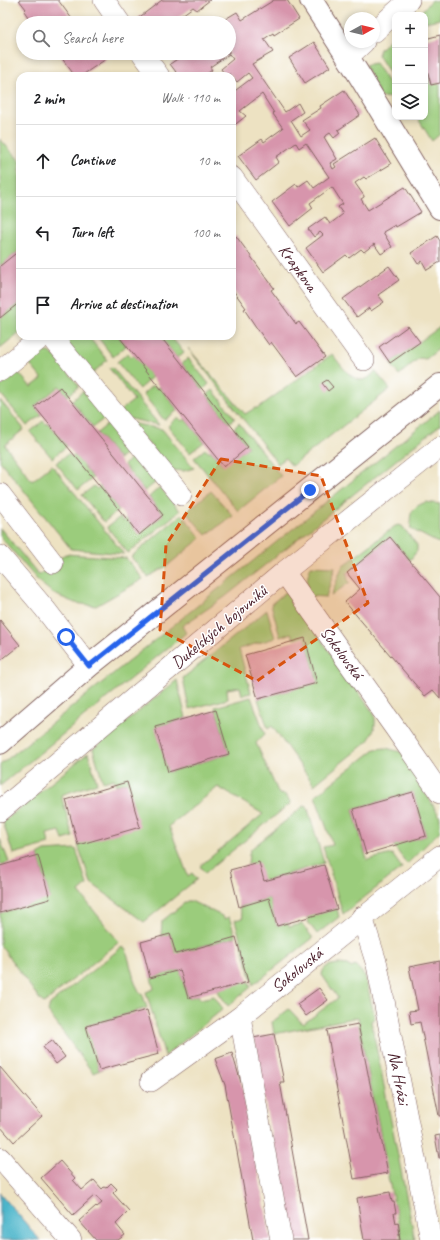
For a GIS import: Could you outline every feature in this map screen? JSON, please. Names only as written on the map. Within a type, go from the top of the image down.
[{"type":"main road","points":[[311,0],[348,57],[440,208]]},
{"type":"main road","points":[[0,743],[89,666],[440,386]]},
{"type":"street","points":[[104,0],[115,16]]},
{"type":"street","points":[[380,27],[409,0]]},
{"type":"street","points":[[348,57],[358,48]]},
{"type":"street","points":[[147,60],[156,72]]},
{"type":"street","name":"Krapkova","points":[[236,183],[364,360]]},
{"type":"street","points":[[0,371],[38,340]]},
{"type":"street","points":[[54,340],[181,495]]},
{"type":"street","name":"Dukelských bojovníků","points":[[0,811],[284,572],[440,447]]},
{"type":"street","points":[[0,494],[53,563]]},
{"type":"street","points":[[0,556],[45,609],[89,666]]},
{"type":"street","name":"Sokolovská","points":[[284,572],[396,728],[440,793]]},
{"type":"street","name":"Sokolovská","points":[[151,1081],[240,1018],[440,856]]},
{"type":"street","name":"Na Hrázi","points":[[362,918],[377,965],[430,1240]]},
{"type":"street","points":[[240,1018],[281,1240]]},
{"type":"street","points":[[0,1158],[71,1240]]},
{"type":"highlighted area","points":[[221,459],[321,476],[368,603],[257,681],[160,630],[166,545]]},
{"type":"green space","points":[[432,0],[438,1],[440,19],[428,21],[428,12],[421,12]]},
{"type":"green space","points":[[392,37],[392,76],[378,55],[380,49]]},
{"type":"green space","points":[[375,63],[392,88],[392,98],[380,97],[365,65]]},
{"type":"green space","points":[[428,74],[430,84],[440,82],[440,134],[432,141],[419,120],[428,120]]},
{"type":"green space","points":[[0,139],[16,157],[16,253],[0,266]]},
{"type":"green space","points":[[16,305],[16,335],[0,348],[0,318]]},
{"type":"green space","points":[[440,327],[440,348],[426,359],[419,358],[399,375],[390,363]]},
{"type":"green space","points":[[65,340],[91,340],[107,360],[91,375]]},
{"type":"green space","points":[[100,340],[122,340],[126,346],[113,357]]},
{"type":"green space","points":[[163,340],[174,340],[184,352],[177,358]]},
{"type":"green space","points":[[188,348],[245,414],[255,408],[258,408],[332,354],[352,376],[363,380],[375,371],[390,389],[292,466],[285,458],[278,464]]},
{"type":"green space","points":[[42,352],[49,352],[56,357],[79,386],[68,396],[59,386],[36,405],[35,407],[42,415],[27,426],[0,393],[0,385],[17,371],[31,387],[42,379],[28,362]]},
{"type":"green space","points":[[128,353],[130,357],[134,355],[152,377],[139,389],[117,362]]},
{"type":"green space","points":[[188,358],[209,384],[203,390],[182,364]]},
{"type":"green space","points":[[112,367],[159,425],[126,418],[120,411],[134,400],[109,368]]},
{"type":"green space","points":[[153,385],[156,388],[159,387],[178,410],[164,420],[143,394]]},
{"type":"green space","points":[[213,390],[235,418],[229,423],[207,395]]},
{"type":"green space","points":[[83,391],[105,418],[93,427],[72,401]]},
{"type":"green space","points":[[0,400],[24,429],[5,445],[32,481],[52,465],[124,554],[71,549],[0,461]]},
{"type":"green space","points":[[440,410],[440,425],[225,597],[182,626],[186,633],[0,786],[0,765]]},
{"type":"green space","points":[[178,417],[182,421],[185,419],[204,442],[190,453],[168,426]]},
{"type":"green space","points":[[43,421],[46,424],[48,423],[67,446],[52,458],[30,432]]},
{"type":"green space","points":[[109,423],[131,450],[119,459],[97,433]]},
{"type":"green space","points":[[130,423],[162,429],[194,468],[184,471],[172,470]]},
{"type":"green space","points":[[239,423],[281,476],[238,511],[194,458],[205,449],[208,452],[211,451],[223,466],[248,447],[234,428]]},
{"type":"green space","points":[[68,454],[72,457],[75,455],[93,478],[78,490],[56,463]]},
{"type":"green space","points":[[134,455],[156,482],[145,491],[124,465]]},
{"type":"green space","points":[[94,486],[97,489],[100,486],[119,510],[104,522],[82,495]]},
{"type":"green space","points":[[160,487],[180,511],[128,553],[107,527],[120,517],[123,521],[126,518],[139,534],[163,515],[149,497]]},
{"type":"green space","points":[[211,491],[233,516],[206,535],[186,512]]},
{"type":"green space","points":[[426,502],[440,504],[440,543],[411,529],[410,519],[412,512],[421,504]]},
{"type":"green space","points":[[182,514],[201,538],[167,566],[148,577],[131,557]]},
{"type":"green space","points":[[395,526],[402,526],[417,545],[417,551],[410,560],[390,537],[347,573],[348,580],[350,582],[331,596],[342,567]]},
{"type":"green space","points":[[0,528],[39,575],[65,554],[126,558],[143,579],[96,606],[75,603],[54,594],[39,582],[0,536]]},
{"type":"green space","points":[[311,566],[335,567],[326,597],[308,596],[307,585]]},
{"type":"green space","points":[[286,592],[374,714],[375,718],[374,728],[367,742],[314,785],[272,726],[268,729],[258,699],[318,682],[305,636],[294,639],[291,633],[280,637],[271,604]]},
{"type":"green space","points":[[267,610],[275,638],[239,649],[251,693],[242,695],[240,687],[227,689],[228,699],[189,709],[183,678]]},
{"type":"green space","points":[[177,680],[186,718],[156,727],[168,772],[229,754],[215,707],[251,697],[265,734],[256,743],[279,794],[286,795],[291,803],[205,873],[200,866],[263,814],[218,787],[169,826],[188,876],[192,873],[197,879],[144,922],[91,883],[78,845],[127,782],[116,785],[114,779],[103,782],[93,749]]},
{"type":"green space","points":[[386,748],[401,752],[440,817],[440,831],[407,864],[393,845],[426,836],[413,792],[353,809],[367,860],[392,854],[402,868],[343,914],[323,847],[333,845],[315,796],[375,749]]},
{"type":"green space","points":[[88,753],[97,783],[61,795],[73,837],[63,840],[60,831],[47,834],[49,844],[13,854],[3,822]]},
{"type":"green space","points":[[305,805],[307,806],[324,863],[264,881],[248,865],[251,849]]},
{"type":"green space","points":[[0,839],[9,862],[0,865]]},
{"type":"green space","points":[[76,849],[87,885],[79,892],[119,942],[44,1003],[0,945],[0,913],[50,898],[38,855],[45,851]]},
{"type":"green space","points":[[269,898],[277,926],[287,922],[289,927],[302,924],[313,938],[253,985],[235,920],[243,918],[239,907]]},
{"type":"green space","points":[[187,901],[191,901],[222,916],[224,919],[229,917],[236,937],[175,953],[170,934],[161,937],[162,921]]},
{"type":"green space","points":[[337,908],[339,917],[317,934],[308,922],[307,916]]},
{"type":"green space","points":[[122,947],[126,949],[135,983],[140,993],[142,993],[147,1008],[87,1026],[99,1070],[107,1067],[93,1073],[48,1012],[50,1004]]},
{"type":"green space","points":[[339,964],[347,965],[352,968],[355,965],[365,976],[375,1018],[371,1021],[415,1240],[402,1240],[387,1172],[358,1017],[274,1034],[272,1022],[289,1009],[303,1024],[338,998],[322,975],[326,967]]},
{"type":"green space","points":[[180,970],[188,998],[198,995],[200,999],[214,996],[223,1009],[165,1056],[146,992],[154,989],[151,977]]},
{"type":"green space","points":[[248,981],[251,987],[228,1006],[218,989]]},
{"type":"water","points":[[0,1193],[40,1240],[0,1240]]},
{"type":"building","points":[[19,0],[58,0],[70,16],[27,16],[24,11],[26,9]]},
{"type":"building","points":[[162,0],[210,0],[197,10],[193,7],[181,16],[141,16]]},
{"type":"building","points":[[274,0],[287,0],[299,19],[274,35],[273,33],[264,39],[273,52],[252,64],[285,112],[298,103],[303,112],[291,120],[301,136],[310,130],[302,120],[321,108],[320,106],[344,90],[360,115],[338,130],[340,133],[334,138],[330,133],[324,137],[337,159],[330,163],[333,169],[336,167],[334,164],[375,138],[391,164],[366,179],[364,177],[355,183],[364,196],[361,199],[368,210],[405,187],[421,212],[396,227],[395,225],[383,232],[392,247],[381,254],[374,244],[364,252],[361,249],[349,258],[346,255],[323,272],[306,248],[323,235],[320,232],[314,237],[308,229],[325,217],[330,224],[343,214],[338,207],[343,204],[332,187],[310,203],[313,208],[290,226],[272,202],[296,184],[298,187],[308,180],[314,188],[329,177],[306,143],[299,148],[296,143],[276,157],[279,162],[256,180],[238,156],[262,139],[264,142],[283,128],[262,94],[240,111],[246,116],[236,124],[236,90],[252,78],[248,73],[237,82],[236,72],[223,72],[221,69],[232,60],[236,60],[236,16],[230,16],[237,12],[242,20]]},
{"type":"building","points":[[440,35],[440,83],[431,85],[428,73],[428,38]]},
{"type":"building","points":[[314,42],[330,67],[305,83],[289,58]]},
{"type":"building","points":[[63,60],[105,60],[87,72],[72,72]]},
{"type":"building","points":[[176,60],[220,60],[210,67],[212,70],[209,72],[176,72],[170,64]]},
{"type":"building","points":[[236,236],[274,288],[271,290],[296,324],[299,322],[325,357],[297,377],[271,342],[269,345],[244,309],[246,308],[236,294]]},
{"type":"building","points":[[437,236],[440,241],[440,262],[427,270],[422,261],[418,264],[411,253]]},
{"type":"building","points":[[16,253],[16,305],[0,318],[0,266]]},
{"type":"building","points":[[389,266],[399,280],[378,295],[384,302],[371,311],[369,308],[357,317],[343,299]]},
{"type":"building","points":[[408,326],[420,342],[390,363],[379,347]]},
{"type":"building","points":[[122,340],[163,340],[248,447],[224,467]]},
{"type":"building","points":[[327,380],[333,387],[328,391],[322,383]]},
{"type":"building","points":[[60,387],[163,515],[139,535],[35,407]]},
{"type":"building","points":[[390,537],[440,597],[440,698],[433,690],[425,696],[345,602],[360,589],[347,573]]},
{"type":"building","points":[[0,620],[20,645],[0,661]]},
{"type":"building","points":[[305,638],[317,683],[258,699],[245,655]]},
{"type":"building","points":[[216,710],[229,754],[168,772],[155,727]]},
{"type":"building","points":[[127,782],[140,827],[78,845],[66,800]]},
{"type":"building","points":[[413,792],[426,836],[366,854],[353,809]]},
{"type":"building","points":[[38,855],[50,899],[0,913],[0,866]]},
{"type":"building","points":[[259,862],[264,881],[324,865],[337,909],[277,926],[269,898],[239,907],[230,870]]},
{"type":"building","points":[[170,934],[176,954],[236,937],[248,982],[188,998],[180,970],[150,978],[141,942]]},
{"type":"building","points":[[440,961],[439,1116],[420,1022],[411,1024],[409,1011],[418,1010],[409,967]]},
{"type":"building","points":[[319,988],[328,1000],[306,1016],[297,1004]]},
{"type":"building","points":[[147,1010],[159,1054],[99,1070],[86,1026]]},
{"type":"building","points":[[358,1024],[388,1173],[354,1179],[327,1030]]},
{"type":"building","points":[[274,1034],[284,1082],[280,1082],[308,1240],[291,1240],[253,1038]]},
{"type":"building","points":[[52,1040],[65,1057],[56,1064],[43,1047]]},
{"type":"building","points":[[232,1053],[243,1089],[271,1240],[253,1240],[225,1085],[215,1059]]},
{"type":"building","points":[[0,1067],[42,1116],[14,1142],[0,1126]]},
{"type":"building","points":[[440,1135],[440,1158],[439,1158],[435,1136]]},
{"type":"building","points":[[60,1161],[75,1178],[73,1180],[82,1190],[94,1180],[102,1189],[104,1187],[106,1188],[111,1183],[117,1189],[113,1193],[129,1211],[116,1224],[125,1235],[118,1240],[96,1240],[79,1221],[96,1206],[97,1207],[102,1203],[95,1195],[73,1215],[41,1178]]},
{"type":"building","points":[[390,1192],[392,1202],[394,1202],[396,1213],[394,1213],[396,1223],[398,1222],[400,1240],[364,1240],[357,1198]]},
{"type":"route","points":[[66,637],[89,666],[310,490]]}]
